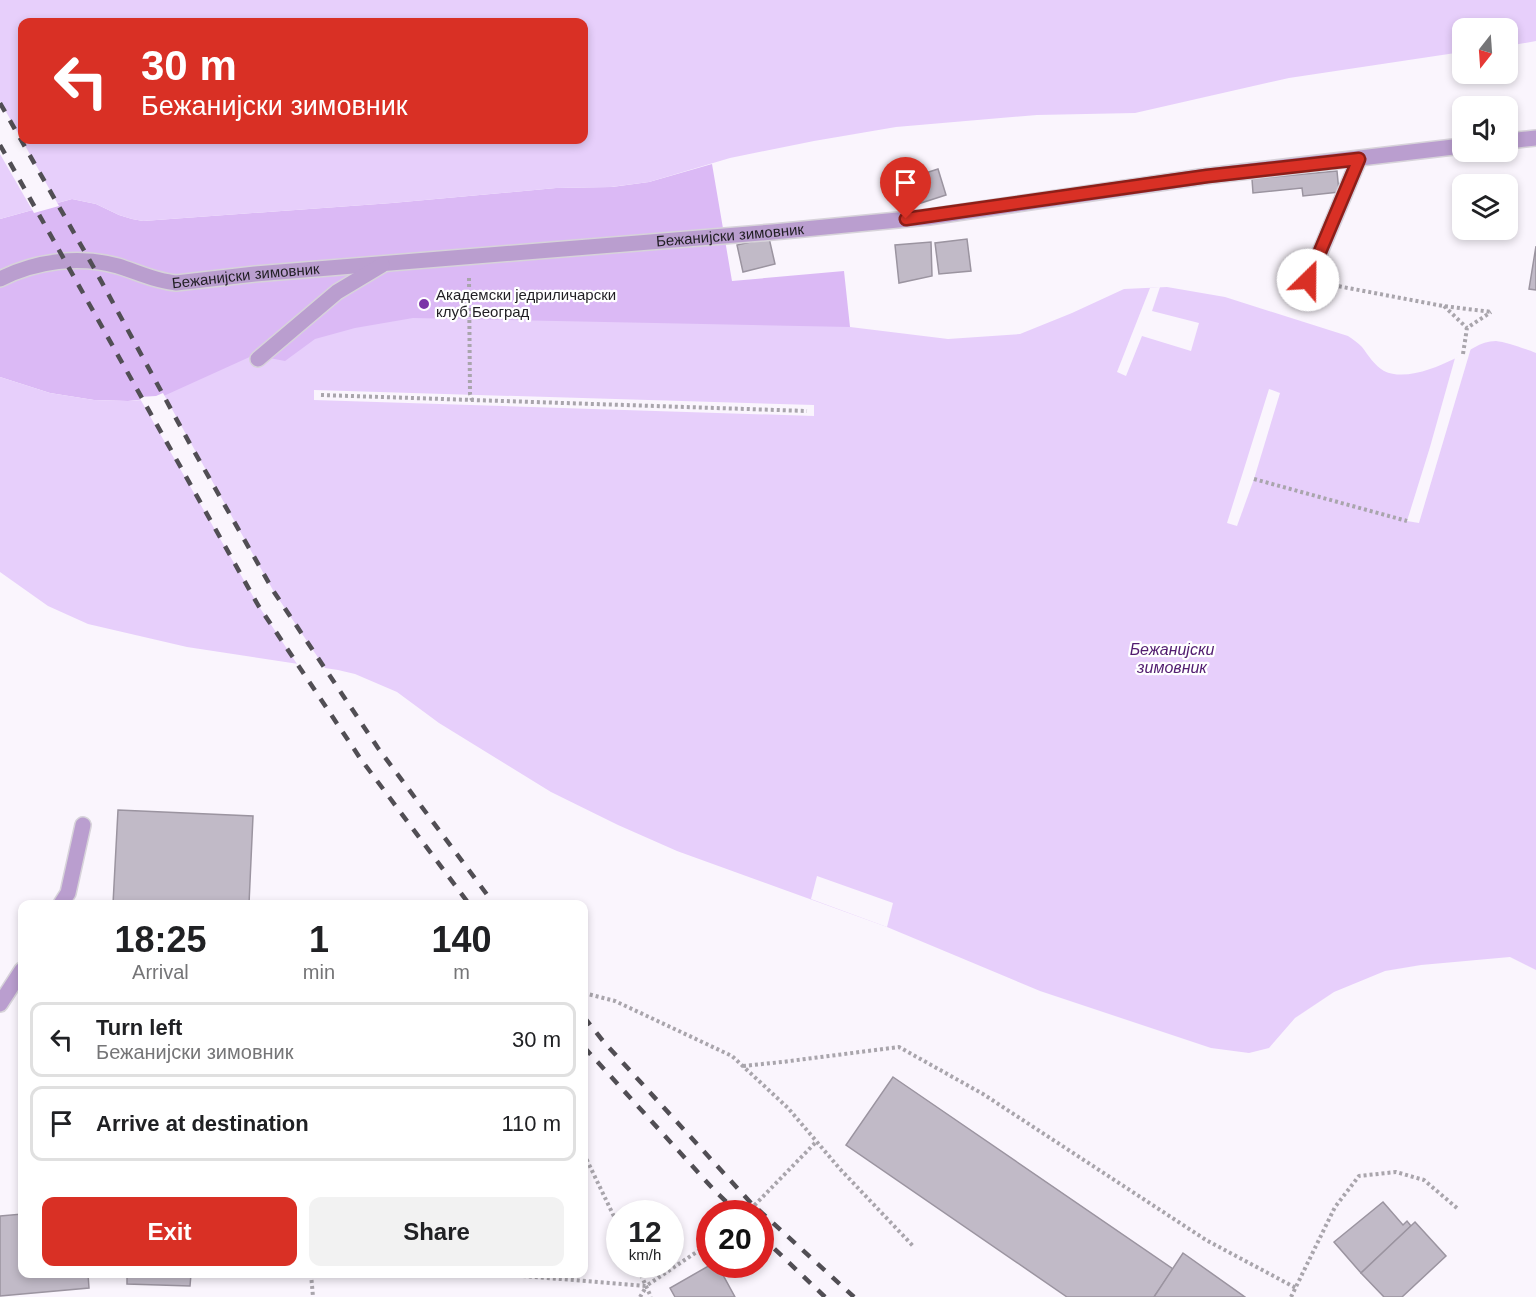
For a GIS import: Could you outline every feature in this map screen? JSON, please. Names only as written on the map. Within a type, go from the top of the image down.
[{"type":"lane","points":[[1518,140],[1536,138]]},
{"type":"lane","name":"Бежанијски зимовник","points":[[0,279],[30,267],[53,262],[75,261],[118,266],[164,282],[176,283],[255,274],[773,232],[929,217],[1207,176],[1452,147]]},
{"type":"lane","points":[[1308,280],[1359,159]]},
{"type":"lane","points":[[258,359],[337,292],[386,263]]},
{"type":"lane","points":[[64,900],[68,893],[83,825]]},
{"type":"lane","points":[[0,1004],[18,976]]},
{"type":"path","points":[[1308,280],[1443,306],[1492,312],[1467,328],[1462,354]]},
{"type":"path","points":[[469,303],[470,394],[472,400]]},
{"type":"path","points":[[1443,306],[1467,328]]},
{"type":"path","points":[[321,394],[807,411]]},
{"type":"path","points":[[1254,478],[1407,520]]},
{"type":"path","points":[[588,994],[615,1001],[732,1056],[788,1108],[840,1169],[914,1247]]},
{"type":"path","points":[[743,1066],[899,1047],[983,1094],[1206,1240],[1296,1288]]},
{"type":"path","points":[[760,1200],[816,1142]]},
{"type":"path","points":[[588,1162],[606,1200]]},
{"type":"path","points":[[1291,1297],[1335,1207],[1359,1176],[1396,1172],[1424,1180],[1458,1209]]},
{"type":"path","points":[[640,1297],[646,1286],[696,1252]]},
{"type":"path","points":[[311,1278],[313,1297]]},
{"type":"path","points":[[548,1278],[646,1286]]},
{"type":"path","points":[[642,1278],[651,1297]]},
{"type":"shaded area","name":"Академски једриличарски клуб Београд","points":[[712,164],[732,281],[844,271],[850,327],[128,401],[94,400],[50,393],[0,377],[0,219],[72,199],[96,204],[119,215],[143,221],[392,203],[556,188],[612,187],[649,182]]},
{"type":"water","points":[[0,0],[1536,0],[1536,41],[1518,44],[1518,18],[1452,18],[1452,54],[1289,78],[1135,113],[1037,115],[896,127],[730,158],[649,182],[611,187],[556,188],[392,203],[143,221],[119,215],[96,204],[72,199],[0,219]]},
{"type":"water","name":"Бежанијски зимовник","points":[[1167,287],[1225,297],[1348,336],[1362,347],[1378,366],[1392,374],[1410,374],[1429,369],[1490,341],[1505,343],[1536,353],[1536,970],[1510,957],[1421,965],[1385,971],[1334,992],[1295,1018],[1269,1048],[1249,1053],[1211,1048],[1040,991],[887,927],[677,851],[551,792],[439,723],[397,692],[355,674],[187,647],[88,624],[48,606],[0,572],[0,377],[50,393],[94,400],[157,399],[254,355],[285,361],[315,339],[355,328],[413,318],[850,327],[948,339],[1020,334],[1124,289]]},
{"type":"pier","points":[[0,101],[18,133],[18,144],[24,144],[59,206],[34,213],[0,154]]},
{"type":"pier","points":[[1160,287],[1152,311],[1199,323],[1191,351],[1142,336],[1126,376],[1117,372],[1150,288]]},
{"type":"pier","points":[[1471,348],[1419,523],[1407,521],[1455,358]]},
{"type":"pier","points":[[1269,389],[1280,393],[1237,526],[1227,523]]},
{"type":"pier","points":[[314,390],[814,405],[814,416],[314,400]]},
{"type":"pier","points":[[163,393],[274,592],[327,671],[299,667],[258,605],[139,397],[156,396]]},
{"type":"pier","points":[[817,876],[893,903],[887,927],[811,899]]},
{"type":"building","points":[[938,169],[946,195],[918,204],[910,178]]},
{"type":"building","points":[[1337,171],[1339,192],[1303,196],[1302,188],[1253,193],[1252,179]]},
{"type":"building","points":[[769,238],[775,264],[743,272],[737,245]]},
{"type":"building","points":[[967,239],[971,271],[939,274],[935,243]]},
{"type":"building","points":[[931,242],[932,276],[899,283],[895,245]]},
{"type":"building","points":[[1536,246],[1536,290],[1529,289]]},
{"type":"building","points":[[118,810],[253,816],[249,900],[113,900]]},
{"type":"building","points":[[893,1077],[1173,1269],[1154,1297],[1067,1297],[846,1145]]},
{"type":"building","points":[[1383,1202],[1403,1225],[1407,1221],[1411,1226],[1361,1273],[1334,1242]]},
{"type":"building","points":[[18,1214],[18,1278],[88,1278],[89,1288],[0,1296],[0,1216]]},
{"type":"building","points":[[1415,1222],[1446,1256],[1402,1297],[1384,1297],[1361,1273]]},
{"type":"building","points":[[1183,1253],[1245,1297],[1154,1297]]},
{"type":"building","points":[[696,1273],[696,1278],[725,1278],[735,1297],[675,1297],[670,1288]]},
{"type":"building","points":[[127,1278],[191,1278],[190,1286],[127,1284]]},
{"type":"railway","points":[[0,103],[18,135]]},
{"type":"railway","points":[[23,144],[274,592],[378,748],[491,900]]},
{"type":"railway","points":[[0,145],[258,605],[360,758],[466,900]]},
{"type":"railway","points":[[588,1022],[751,1203],[854,1297]]},
{"type":"railway","points":[[588,1051],[724,1200]]},
{"type":"railway","points":[[774,1248],[825,1297]]},
{"type":"place","name":"Академски једриличарски клуб Београд","points":[[424,304]]},
{"type":"route","points":[[906,219],[1207,176],[1359,159],[1308,280]]}]
